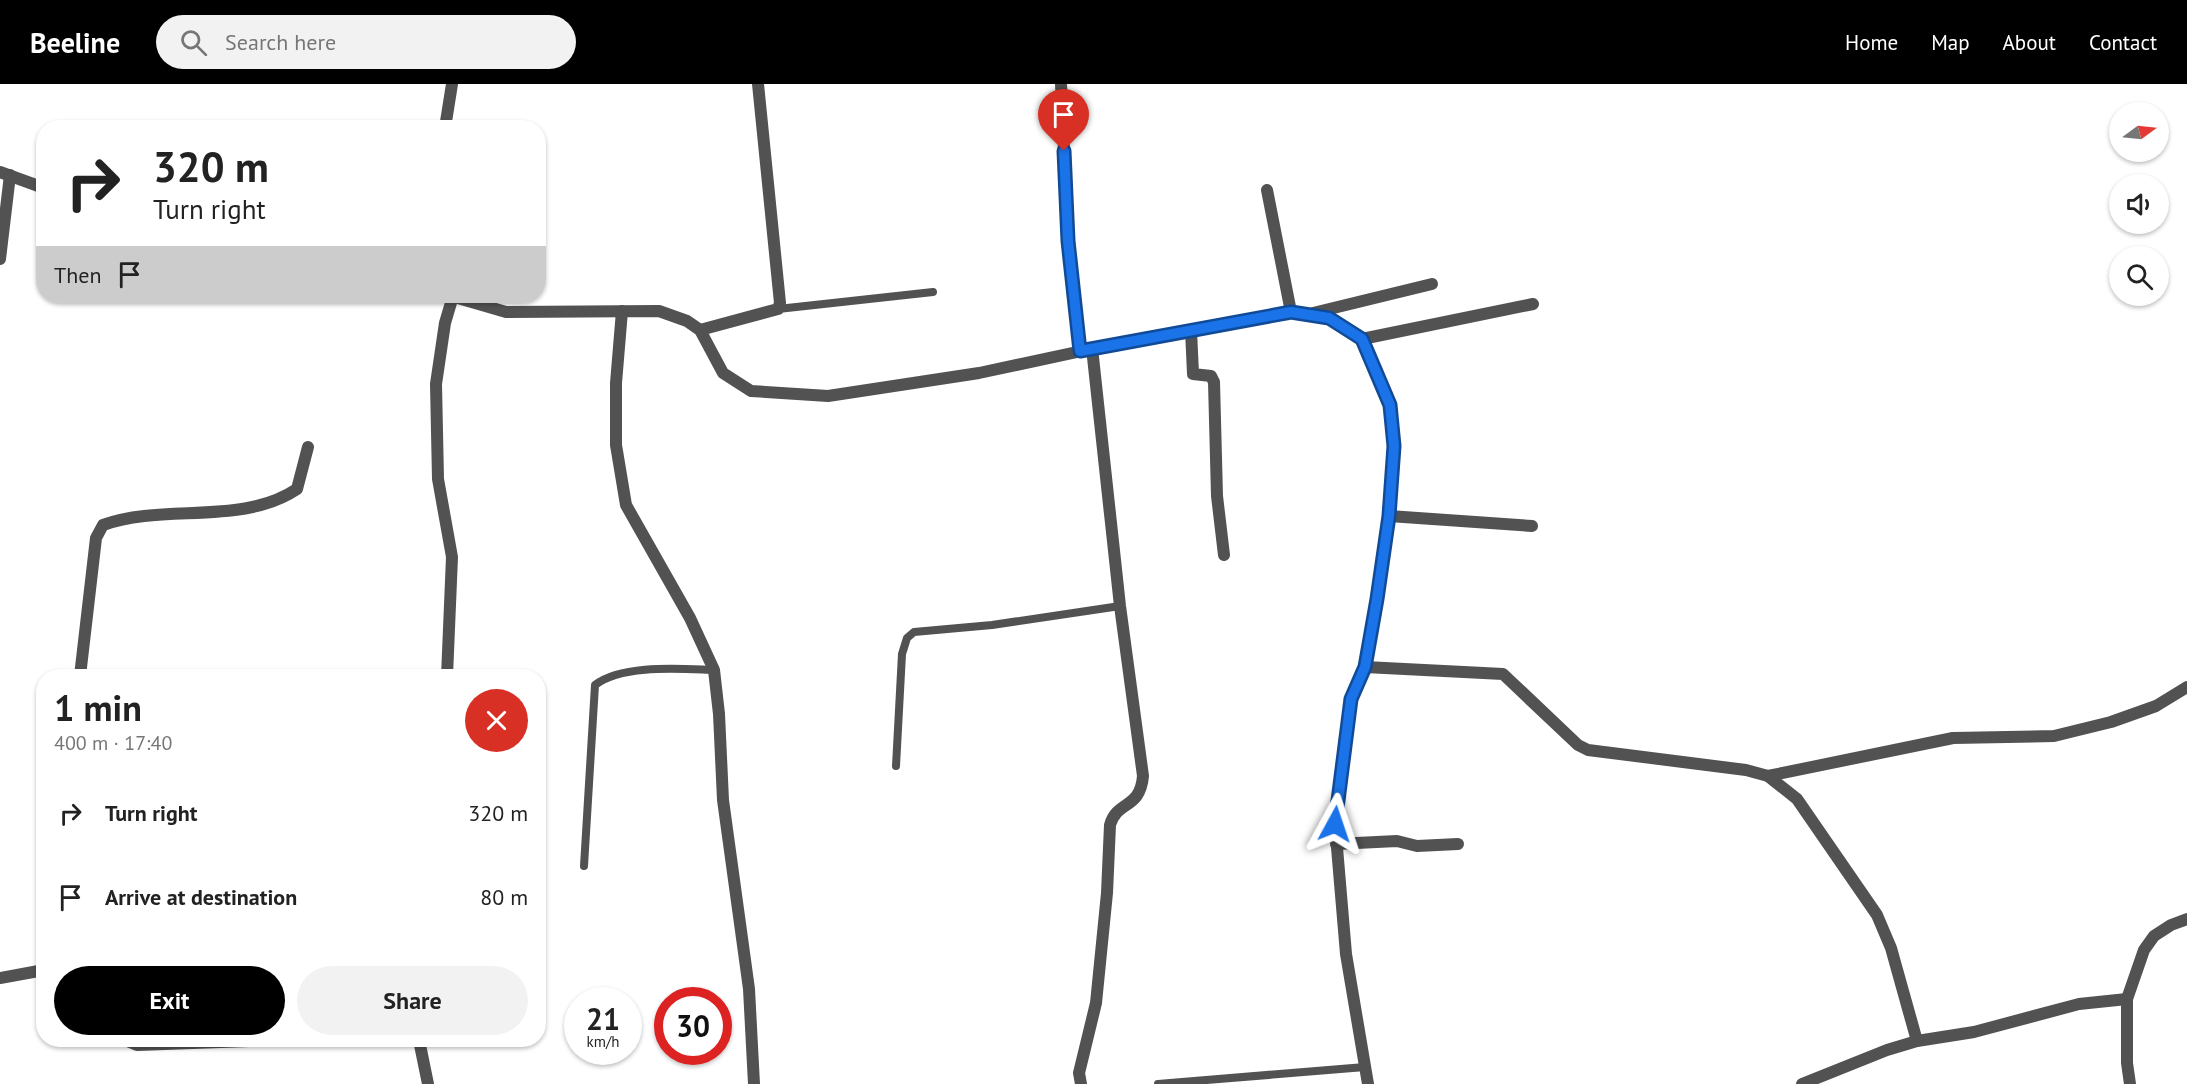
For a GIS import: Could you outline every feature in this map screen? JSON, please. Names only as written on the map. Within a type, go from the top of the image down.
[{"type":"street","points":[[446,120],[452,84]]},
{"type":"street","points":[[700,330],[778,309],[781,293],[758,84]]},
{"type":"street","points":[[1060,84],[1068,241],[1086,350],[1143,776],[1142,790],[1138,796],[1113,815],[1110,825],[1107,893],[1096,1003],[1079,1072],[1081,1084]]},
{"type":"street","points":[[0,259],[5,174],[36,185]]},
{"type":"street","points":[[1267,190],[1291,312]]},
{"type":"street","points":[[1309,314],[1432,284]]},
{"type":"street","points":[[447,669],[452,556],[438,479],[436,384],[450,303]]},
{"type":"street","points":[[476,303],[506,312],[659,311],[687,321],[700,330],[723,374],[751,391],[828,396],[979,373],[1086,350],[1291,312],[1329,318],[1362,339],[1390,405],[1394,446],[1389,516],[1365,667],[1351,699],[1337,802],[1336,844],[1346,954],[1368,1084]]},
{"type":"street","points":[[1362,339],[1533,304]]},
{"type":"street","points":[[622,311],[616,382],[616,445],[626,505],[690,618],[714,670],[719,714],[723,800],[749,989],[754,1084]]},
{"type":"street","points":[[1191,330],[1193,374],[1211,376],[1214,382],[1217,496],[1224,555]]},
{"type":"street","points":[[81,669],[96,538],[103,525],[127,517],[234,509],[279,500],[297,489],[308,447]]},
{"type":"street","points":[[1389,516],[1532,526]]},
{"type":"street","points":[[1365,667],[1503,674],[1572,740],[1588,750],[1746,770],[1768,776],[1797,799],[1877,915],[1892,948],[1917,1041]]},
{"type":"street","points":[[1768,776],[1953,738],[2054,736],[2147,710],[2163,704],[2187,687]]},
{"type":"street","points":[[1336,844],[1397,841],[1418,846],[1458,844]]},
{"type":"street","points":[[2130,1084],[2127,1063],[2127,999],[2144,950],[2154,936],[2171,925],[2187,919]]},
{"type":"street","points":[[0,978],[36,971]]},
{"type":"street","points":[[1802,1084],[1887,1050],[1917,1041],[1974,1032],[2079,1004],[2127,999]]},
{"type":"street","points":[[420,1047],[428,1084]]},
{"type":"lane","points":[[778,309],[933,292]]},
{"type":"lane","points":[[896,766],[902,654],[907,638],[914,632],[992,625],[1120,606]]},
{"type":"lane","points":[[584,866],[595,685],[603,679],[617,675],[651,670],[714,670]]},
{"type":"lane","points":[[1158,1084],[1365,1067]]},
{"type":"route","points":[[1064,151],[1068,241],[1080,351],[1291,312],[1329,318],[1362,339],[1381,380],[1390,405],[1393,427],[1394,446],[1389,516],[1365,667],[1351,699],[1335,824]]}]
